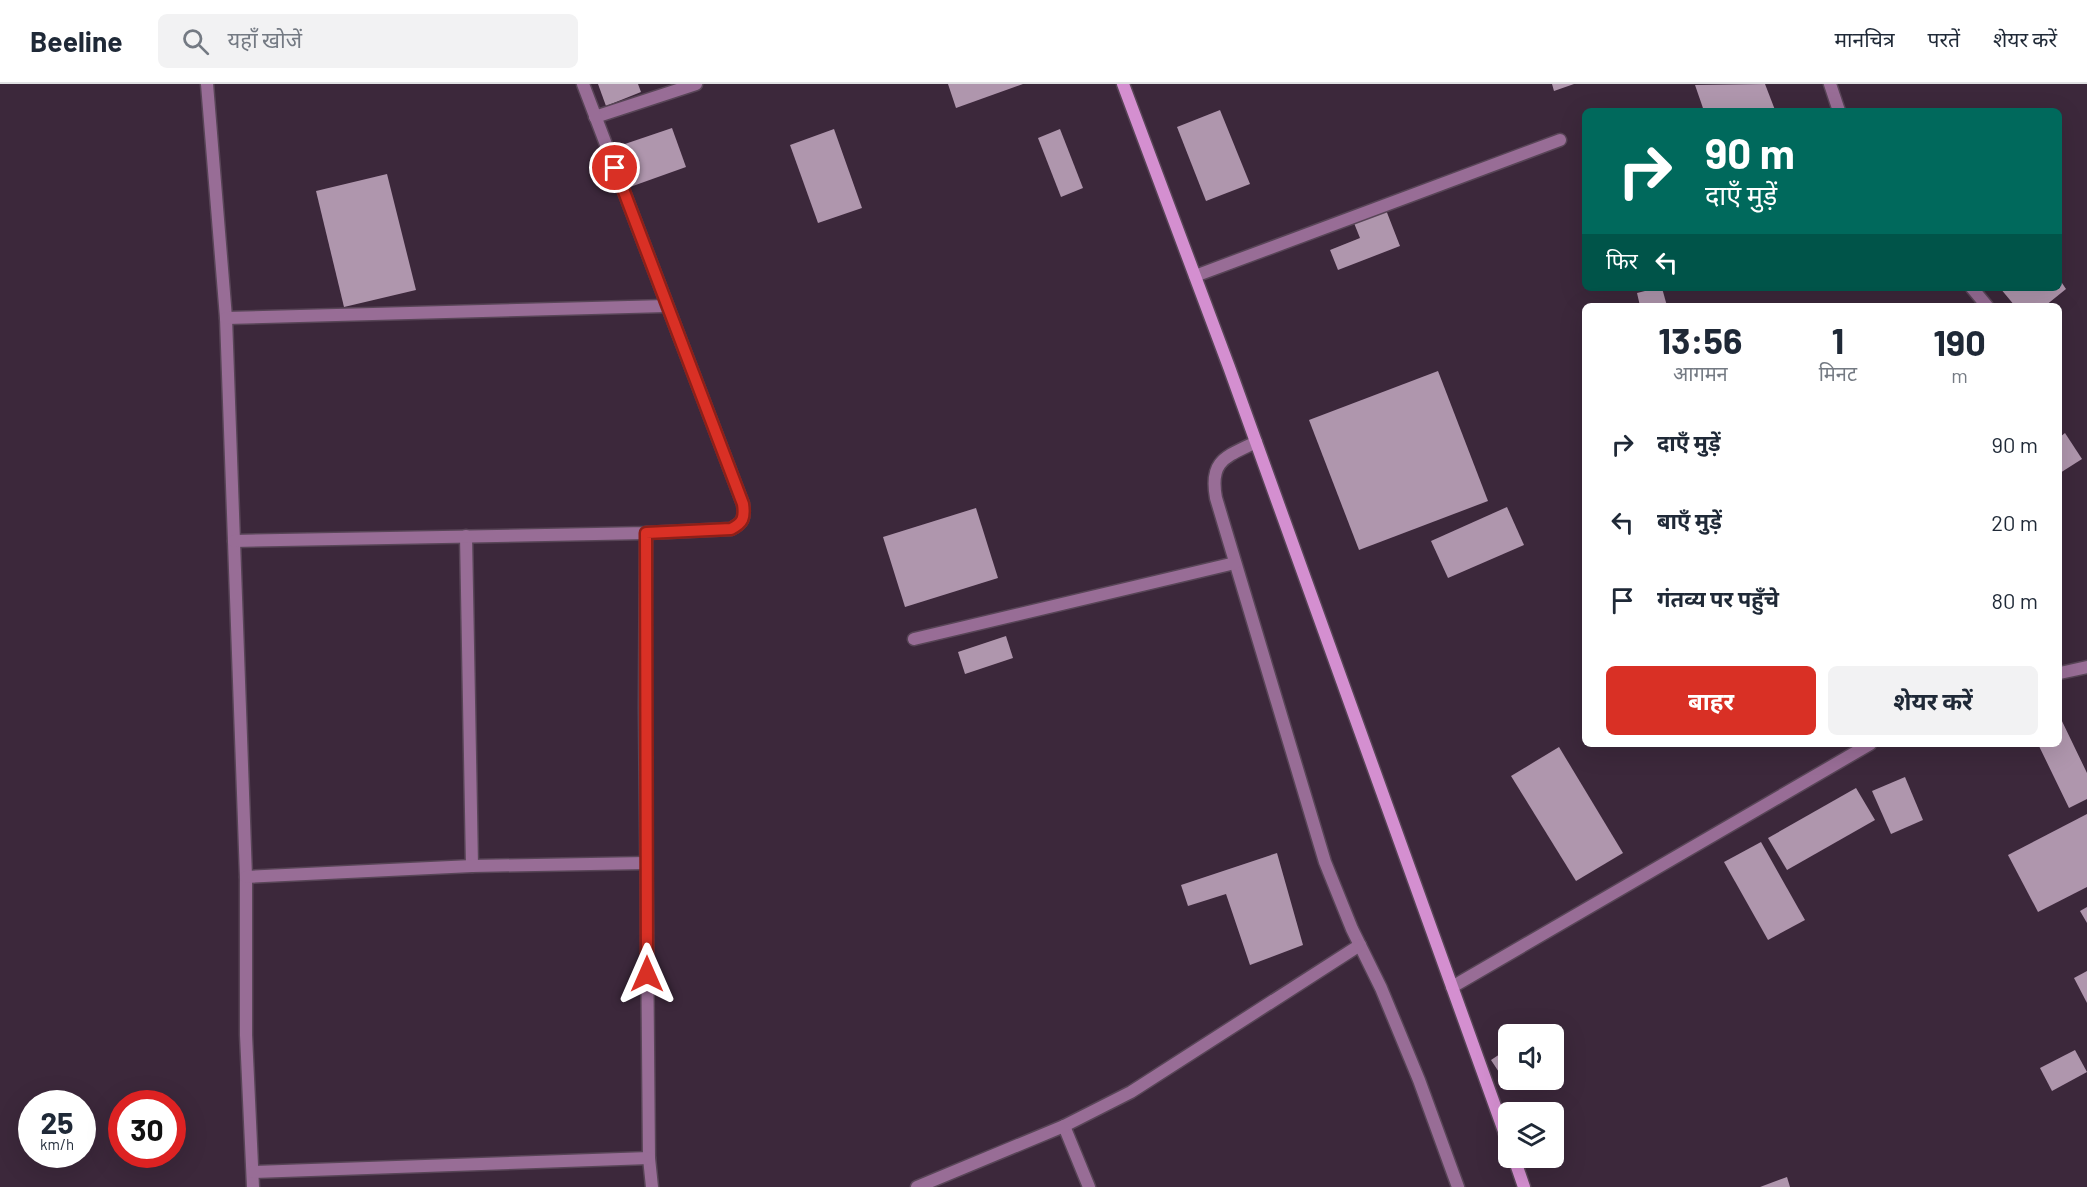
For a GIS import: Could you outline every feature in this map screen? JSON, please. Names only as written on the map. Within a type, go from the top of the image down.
[{"type":"street","points":[[207,84],[226,318],[246,877],[246,1035],[253,1187]]},
{"type":"street","points":[[234,542],[646,533],[731,529],[741,524],[745,516],[743,504],[583,84]]},
{"type":"street","points":[[595,117],[696,84]]},
{"type":"street","points":[[1123,84],[1256,442],[1498,1115]]},
{"type":"street","points":[[1830,84],[1838,108]]},
{"type":"street","points":[[1195,276],[1560,140]]},
{"type":"street","points":[[1974,291],[1984,303]]},
{"type":"street","points":[[226,318],[666,306]]},
{"type":"street","points":[[1256,442],[1223,458],[1213,481],[1235,563],[1325,862],[1419,1080],[1458,1187]]},
{"type":"street","points":[[646,533],[646,863],[649,1158],[652,1187]]},
{"type":"street","points":[[466,536],[472,866]]},
{"type":"street","points":[[914,639],[1235,563]]},
{"type":"street","points":[[2062,673],[2087,667]]},
{"type":"street","points":[[1452,987],[1865,747]]},
{"type":"street","points":[[246,877],[472,866],[646,863]]},
{"type":"street","points":[[916,1187],[1064,1126],[1152,1080],[1360,945]]},
{"type":"street","points":[[1064,1126],[1089,1187]]},
{"type":"street","points":[[253,1172],[649,1158]]},
{"type":"street","points":[[1517,1168],[1524,1187]]},
{"type":"building","points":[[598,84],[638,84],[641,92],[606,106]]},
{"type":"building","points":[[948,84],[1023,84],[956,108]]},
{"type":"building","points":[[1552,84],[1574,84],[1554,91]]},
{"type":"building","points":[[1765,84],[1774,108],[1703,108],[1695,85]]},
{"type":"building","points":[[1220,110],[1250,184],[1206,201],[1177,127]]},
{"type":"building","points":[[672,128],[686,167],[630,187],[616,147]]},
{"type":"building","points":[[834,129],[862,208],[818,223],[790,145]]},
{"type":"building","points":[[1060,129],[1083,188],[1061,197],[1038,138]]},
{"type":"building","points":[[387,174],[416,290],[344,307],[316,191]]},
{"type":"building","points":[[1386,210],[1400,246],[1338,270],[1330,250],[1360,238],[1354,223]]},
{"type":"building","points":[[2062,283],[2066,289],[2049,303],[2012,303],[2002,291],[2062,291]]},
{"type":"building","points":[[1663,291],[1666,303],[1639,303],[1637,293]]},
{"type":"building","points":[[1438,371],[1488,501],[1359,550],[1309,420]]},
{"type":"building","points":[[2065,433],[2082,459],[2062,472],[2062,435]]},
{"type":"building","points":[[1507,507],[1524,545],[1448,578],[1431,541]]},
{"type":"building","points":[[976,508],[998,578],[905,607],[883,537]]},
{"type":"building","points":[[1006,636],[1013,658],[965,674],[958,652]]},
{"type":"building","points":[[2062,721],[2087,773],[2087,799],[2069,808],[2039,747],[2062,747]]},
{"type":"building","points":[[1559,747],[1623,853],[1576,881],[1511,776]]},
{"type":"building","points":[[1905,777],[1923,820],[1891,834],[1872,791]]},
{"type":"building","points":[[1856,788],[1875,820],[1787,870],[1768,838]]},
{"type":"building","points":[[2087,814],[2087,887],[2038,912],[2008,855]]},
{"type":"building","points":[[1761,842],[1805,920],[1768,940],[1724,862]]},
{"type":"building","points":[[1277,853],[1303,945],[1250,965],[1226,894],[1188,906],[1181,885]]},
{"type":"building","points":[[2087,907],[2087,923],[2080,911]]},
{"type":"building","points":[[2087,971],[2087,1003],[2074,978]]},
{"type":"building","points":[[2075,1050],[2087,1072],[2052,1091],[2040,1068]]},
{"type":"building","points":[[1498,1055],[1498,1071],[1491,1060]]},
{"type":"building","points":[[1787,1177],[1790,1187],[1760,1187]]},
{"type":"route","points":[[615,168],[743,504],[745,516],[741,524],[731,529],[646,533],[647,974]]}]
